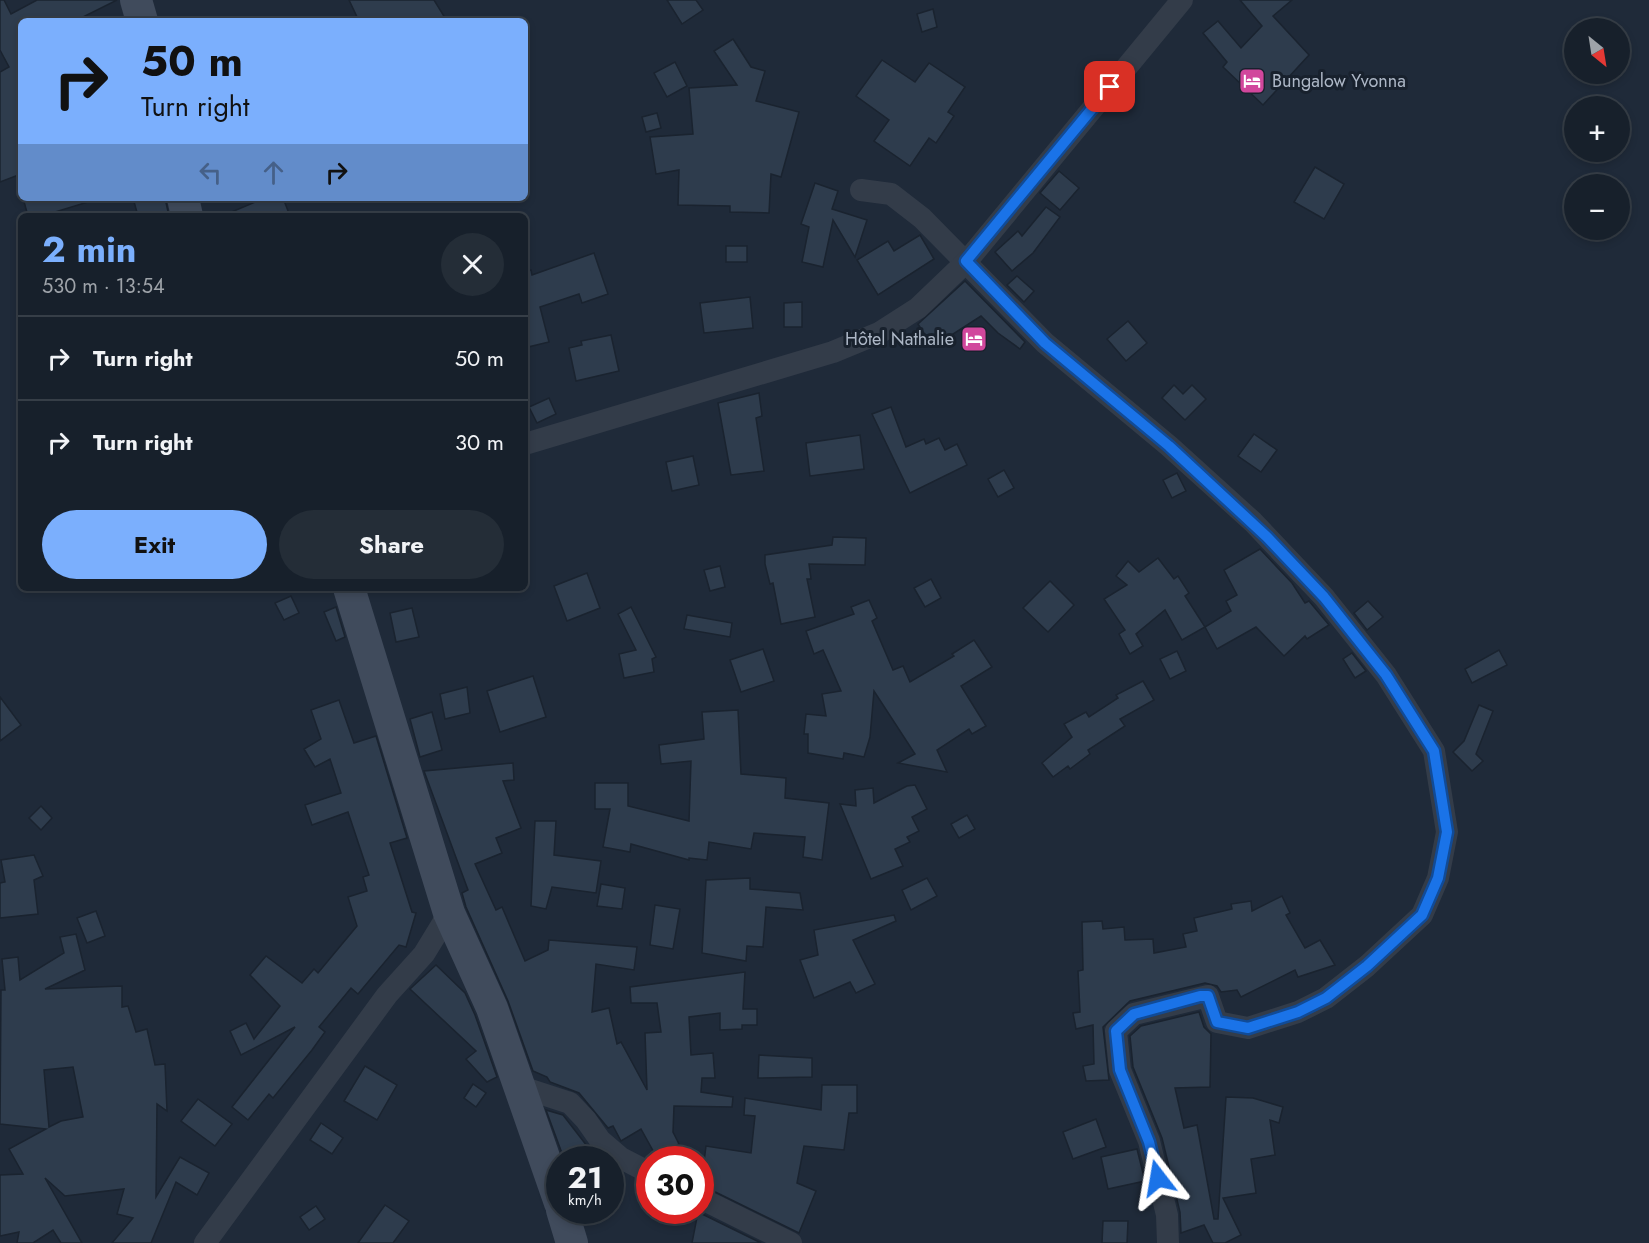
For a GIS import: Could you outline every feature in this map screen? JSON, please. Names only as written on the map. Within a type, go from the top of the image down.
[{"type":"street","points":[[136,0],[141,18]]},
{"type":"street","points":[[528,443],[851,344],[879,333],[918,308],[966,261],[1182,0]]},
{"type":"street","points":[[861,190],[891,194],[922,219],[1045,343],[1169,446],[1253,522],[1324,597],[1386,675],[1434,751],[1447,832],[1438,878],[1422,915],[1367,966],[1326,998],[1298,1012],[1248,1028],[1217,1022],[1208,996],[1134,1014],[1116,1031],[1120,1070],[1149,1142],[1154,1162],[1167,1215],[1168,1243]]},
{"type":"street","points":[[350,591],[449,913],[492,1008],[546,1161]]},
{"type":"street","points":[[206,1243],[387,995],[424,954],[449,913]]},
{"type":"street","points":[[521,1087],[570,1103],[600,1140],[621,1158],[636,1166]]},
{"type":"street","points":[[714,1205],[791,1243]]},
{"type":"street","points":[[567,1224],[573,1243]]},
{"type":"building","points":[[0,0],[4,0],[11,14],[37,0],[117,0],[81,18],[18,18],[18,175],[0,182],[0,72],[9,67],[0,50]]},
{"type":"building","points":[[349,0],[434,0],[445,18],[358,18]]},
{"type":"building","points":[[667,0],[696,0],[703,10],[682,24]]},
{"type":"building","points":[[1240,0],[1292,0],[1273,16],[1309,55],[1263,105],[1223,67],[1227,62],[1203,33],[1218,21],[1241,48],[1262,26]]},
{"type":"building","points":[[933,9],[937,27],[922,32],[917,14]]},
{"type":"building","points":[[733,39],[751,67],[765,71],[756,101],[799,112],[781,177],[771,174],[769,213],[730,212],[730,206],[678,205],[679,170],[656,174],[650,137],[693,134],[689,88],[737,85],[714,51]]},
{"type":"building","points":[[882,60],[915,82],[929,63],[965,87],[948,112],[954,116],[936,143],[929,138],[910,166],[874,141],[889,120],[856,96]]},
{"type":"building","points":[[675,62],[687,86],[667,97],[654,73]]},
{"type":"building","points":[[657,113],[661,128],[646,132],[642,117]]},
{"type":"building","points":[[1315,167],[1344,184],[1324,219],[1294,202]]},
{"type":"building","points":[[1059,171],[1079,188],[1060,210],[1040,193]]},
{"type":"building","points":[[815,183],[838,191],[832,209],[867,220],[855,257],[833,220],[823,267],[802,262],[809,227],[801,224]]},
{"type":"building","points":[[24,201],[88,201],[52,213],[27,213]]},
{"type":"building","points":[[134,201],[166,201],[168,213],[137,213]]},
{"type":"building","points":[[258,201],[284,201],[289,213],[229,213]]},
{"type":"building","points":[[1046,207],[1060,217],[1033,253],[1012,271],[995,252],[1018,231],[1022,236]]},
{"type":"building","points":[[920,235],[934,259],[878,295],[857,260],[888,241],[894,251]]},
{"type":"building","points":[[726,246],[747,246],[747,262],[726,262]]},
{"type":"building","points":[[594,253],[608,294],[582,303],[579,294],[540,307],[549,342],[528,347],[528,270],[531,270],[532,275]]},
{"type":"building","points":[[1017,276],[1034,291],[1024,302],[1007,285]]},
{"type":"building","points":[[965,281],[1025,342],[1020,349],[998,333],[981,316],[933,347],[918,324]]},
{"type":"building","points":[[750,297],[753,328],[704,333],[700,303]]},
{"type":"building","points":[[802,302],[802,327],[784,327],[784,303]]},
{"type":"building","points":[[1128,321],[1147,343],[1126,361],[1107,339]]},
{"type":"building","points":[[611,335],[619,371],[576,381],[569,348],[582,345],[581,341]]},
{"type":"building","points":[[1174,385],[1183,394],[1192,385],[1206,399],[1185,420],[1162,398]]},
{"type":"building","points":[[759,393],[762,416],[756,418],[764,471],[731,475],[718,403]]},
{"type":"building","points":[[549,398],[556,414],[537,423],[529,407]]},
{"type":"building","points":[[891,407],[906,447],[924,439],[926,444],[939,438],[945,450],[957,444],[967,465],[910,493],[872,414]]},
{"type":"building","points":[[1254,434],[1277,450],[1261,472],[1238,456]]},
{"type":"building","points":[[860,435],[864,469],[810,476],[806,443]]},
{"type":"building","points":[[693,456],[699,485],[672,491],[666,462]]},
{"type":"building","points":[[1004,470],[1014,488],[998,497],[988,479]]},
{"type":"building","points":[[1177,473],[1186,491],[1172,498],[1163,480]]},
{"type":"building","points":[[833,537],[866,538],[865,565],[809,564],[811,579],[807,579],[815,617],[781,624],[773,583],[770,584],[765,564],[765,555],[832,545]]},
{"type":"building","points":[[1260,549],[1292,583],[1305,603],[1309,601],[1329,625],[1307,639],[1305,636],[1284,656],[1256,627],[1217,649],[1205,627],[1231,611],[1226,601],[1237,595],[1224,570]]},
{"type":"building","points":[[1158,558],[1174,579],[1178,576],[1189,593],[1185,596],[1205,627],[1182,640],[1165,610],[1136,634],[1143,646],[1130,654],[1119,634],[1125,630],[1104,599],[1127,585],[1116,576],[1128,561],[1139,572]]},
{"type":"building","points":[[720,566],[725,587],[710,591],[704,570]]},
{"type":"building","points":[[587,573],[600,608],[567,621],[554,586]]},
{"type":"building","points":[[931,579],[941,598],[925,607],[914,588]]},
{"type":"building","points":[[1050,581],[1074,605],[1048,632],[1023,608]]},
{"type":"building","points":[[291,596],[299,613],[284,620],[275,603]]},
{"type":"building","points":[[869,600],[877,618],[872,621],[893,670],[903,666],[910,682],[954,656],[952,654],[974,640],[992,667],[961,686],[986,726],[972,734],[969,729],[937,750],[947,772],[898,763],[915,754],[874,691],[870,737],[864,757],[844,753],[843,759],[808,753],[808,734],[804,734],[806,714],[826,716],[822,694],[841,691],[823,650],[814,654],[806,631],[854,614],[851,607]]},
{"type":"building","points":[[1368,601],[1383,617],[1367,630],[1354,613]]},
{"type":"building","points":[[336,607],[345,637],[336,641],[324,612]]},
{"type":"building","points":[[631,607],[656,657],[652,659],[654,672],[624,678],[619,654],[636,650],[618,614]]},
{"type":"building","points":[[412,608],[419,637],[396,642],[390,613]]},
{"type":"building","points":[[687,615],[732,623],[730,637],[684,629]]},
{"type":"building","points":[[763,649],[774,681],[741,692],[730,660]]},
{"type":"building","points":[[1499,650],[1507,665],[1472,683],[1465,669]]},
{"type":"building","points":[[1177,651],[1186,671],[1170,679],[1160,659]]},
{"type":"building","points":[[1352,653],[1366,671],[1355,678],[1343,659]]},
{"type":"building","points":[[533,676],[546,717],[500,732],[487,691]]},
{"type":"building","points":[[1143,681],[1154,700],[1120,719],[1125,726],[1088,750],[1090,754],[1070,769],[1068,766],[1053,777],[1042,763],[1072,737],[1064,724],[1086,712],[1089,717],[1118,698],[1116,695]]},
{"type":"building","points":[[467,687],[470,713],[445,719],[440,694]]},
{"type":"building","points":[[0,697],[21,725],[0,741]]},
{"type":"building","points":[[339,700],[354,743],[376,736],[407,838],[390,843],[412,912],[416,913],[406,947],[399,945],[358,994],[351,988],[319,1027],[325,1032],[312,1050],[273,1098],[269,1094],[248,1120],[232,1107],[295,1027],[241,1055],[230,1031],[246,1023],[254,1039],[280,1006],[250,975],[266,956],[302,983],[314,969],[318,973],[357,926],[348,897],[367,891],[363,877],[369,875],[348,812],[312,825],[305,805],[341,793],[330,759],[315,767],[304,749],[321,739],[311,710]]},
{"type":"building","points":[[1479,705],[1493,711],[1476,754],[1483,761],[1472,771],[1453,752],[1464,741]]},
{"type":"building","points":[[738,710],[741,774],[786,778],[785,798],[829,803],[822,860],[803,857],[805,837],[754,833],[751,849],[709,842],[707,860],[689,858],[689,860],[631,844],[630,852],[603,847],[610,809],[595,809],[595,783],[628,783],[628,806],[689,821],[691,761],[661,764],[659,745],[704,739],[702,712]]},
{"type":"building","points":[[432,712],[442,750],[420,757],[410,719]]},
{"type":"building","points":[[513,763],[514,780],[503,781],[521,828],[496,838],[502,853],[475,864],[496,910],[502,907],[525,961],[548,950],[549,940],[637,947],[634,970],[596,964],[592,1012],[609,1008],[617,1044],[621,1042],[647,1090],[645,1033],[661,1032],[657,1003],[631,1003],[630,987],[745,972],[743,1009],[757,1009],[757,1025],[742,1025],[742,1029],[720,1030],[720,1013],[689,1017],[691,1055],[713,1053],[715,1078],[702,1078],[701,1092],[733,1097],[732,1107],[674,1106],[673,1132],[679,1144],[675,1146],[650,1146],[641,1129],[621,1141],[613,1126],[608,1128],[579,1093],[550,1082],[547,1077],[533,1071],[508,1001],[466,907],[462,893],[468,890],[424,771]]},
{"type":"building","points":[[915,785],[927,809],[912,817],[919,831],[907,837],[910,842],[895,849],[903,866],[871,879],[840,804],[856,806],[855,790],[873,788],[874,803],[907,786]]},
{"type":"building","points":[[41,806],[52,818],[41,830],[29,818]]},
{"type":"building","points":[[967,815],[975,829],[959,838],[951,824]]},
{"type":"building","points":[[535,821],[556,821],[554,855],[601,861],[596,893],[552,887],[546,909],[531,906]]},
{"type":"building","points":[[34,855],[43,876],[34,880],[38,914],[0,918],[0,883],[5,882],[1,860]]},
{"type":"building","points":[[750,878],[750,889],[800,893],[803,910],[766,907],[763,947],[747,946],[746,961],[702,953],[706,880]]},
{"type":"building","points":[[927,878],[937,896],[911,910],[902,890]]},
{"type":"building","points":[[601,884],[625,888],[622,909],[597,906]]},
{"type":"building","points":[[1282,896],[1290,913],[1286,915],[1305,948],[1320,940],[1335,965],[1298,977],[1295,970],[1241,997],[1237,990],[1221,992],[1217,986],[1205,983],[1130,1001],[1103,1027],[1109,1080],[1086,1081],[1083,1066],[1094,1064],[1093,1025],[1076,1029],[1073,1013],[1080,1012],[1078,971],[1083,970],[1082,922],[1102,921],[1103,929],[1124,927],[1125,940],[1153,939],[1154,953],[1186,947],[1183,934],[1197,931],[1194,918],[1232,909],[1231,904],[1251,901],[1252,911]]},
{"type":"building","points":[[655,905],[680,909],[673,949],[650,945]]},
{"type":"building","points":[[96,911],[105,936],[87,943],[77,918]]},
{"type":"building","points":[[894,915],[896,921],[853,940],[875,984],[856,993],[850,982],[814,998],[800,960],[818,955],[814,930]]},
{"type":"building","points":[[76,934],[85,970],[45,989],[122,986],[122,1007],[128,1006],[136,1032],[147,1029],[155,1065],[165,1064],[167,1111],[157,1104],[156,1197],[180,1157],[209,1173],[197,1195],[176,1182],[151,1243],[112,1243],[133,1218],[117,1214],[124,1189],[65,1196],[45,1178],[82,1243],[61,1243],[53,1230],[33,1243],[17,1243],[19,1232],[0,1236],[0,1175],[23,1174],[9,1149],[46,1129],[0,1124],[1,990],[5,990],[2,959],[18,957],[20,980],[64,953],[60,937]],"holes":[[[73,1067],[83,1117],[61,1121],[49,1127],[44,1070]]]},
{"type":"building","points":[[436,965],[465,993],[475,1015],[497,1077],[487,1082],[466,1059],[476,1051],[410,989]]},
{"type":"building","points":[[1199,1012],[1204,1027],[1211,1034],[1210,1087],[1175,1088],[1184,1128],[1197,1125],[1214,1219],[1218,1219],[1226,1097],[1253,1098],[1283,1107],[1279,1123],[1270,1120],[1275,1155],[1251,1159],[1256,1193],[1223,1198],[1241,1235],[1225,1243],[1213,1243],[1204,1225],[1181,1233],[1180,1212],[1162,1138],[1133,1067],[1130,1036],[1141,1026]]},
{"type":"building","points":[[759,1055],[812,1058],[812,1077],[758,1078]]},
{"type":"building","points":[[365,1066],[397,1085],[377,1120],[344,1101]]},
{"type":"building","points":[[473,1084],[486,1093],[476,1107],[464,1098]]},
{"type":"building","points":[[822,1085],[857,1085],[857,1113],[849,1113],[844,1150],[804,1146],[797,1183],[816,1191],[799,1233],[714,1191],[714,1147],[751,1153],[755,1116],[744,1115],[745,1098],[821,1110]]},
{"type":"building","points":[[198,1099],[232,1124],[215,1146],[181,1121]]},
{"type":"building","points":[[546,1110],[563,1115],[587,1146],[559,1146]]},
{"type":"building","points":[[1096,1119],[1106,1147],[1073,1159],[1063,1132]]},
{"type":"building","points":[[321,1123],[343,1138],[332,1154],[310,1140]]},
{"type":"building","points":[[1137,1149],[1145,1181],[1108,1189],[1101,1157]]},
{"type":"building","points":[[385,1205],[409,1221],[393,1243],[358,1243]]},
{"type":"building","points":[[316,1206],[325,1219],[309,1230],[300,1217]]},
{"type":"building","points":[[714,1220],[761,1243],[692,1243],[696,1224],[714,1224]]},
{"type":"building","points":[[1103,1221],[1128,1221],[1127,1243],[1102,1243]]},
{"type":"place","name":"Bungalow Yvonna","points":[[1252,81]]},
{"type":"place","name":"Hôtel Nathalie","points":[[974,339]]},
{"type":"route","points":[[1110,87],[966,261],[1045,343],[1169,446],[1253,522],[1324,597],[1386,675],[1434,751],[1447,832],[1438,878],[1422,915],[1367,966],[1326,998],[1298,1012],[1248,1028],[1217,1022],[1208,996],[1200,996],[1134,1014],[1116,1031],[1120,1070],[1149,1142],[1158,1178]]}]
